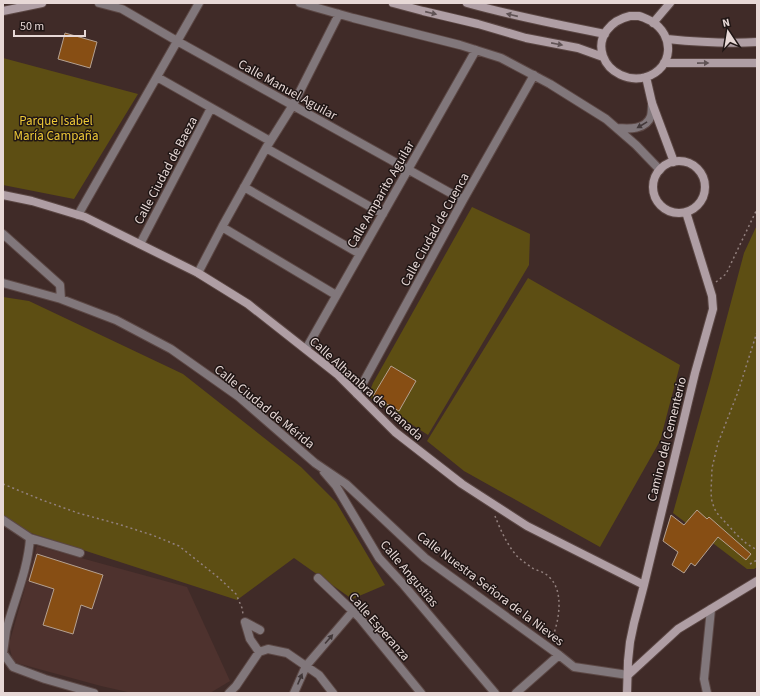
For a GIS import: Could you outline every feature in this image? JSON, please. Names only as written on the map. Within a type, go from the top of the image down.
[{"type":"street","points":[[3,11],[42,3]]},
{"type":"street","name":"Calle Manuel Aguilar","points":[[99,3],[122,10],[463,200]]},
{"type":"street","points":[[78,215],[199,3]]},
{"type":"street","points":[[300,3],[501,58],[550,84],[606,118],[636,145],[660,170]]},
{"type":"street","points":[[393,3],[478,24],[526,38],[578,48],[603,57]]},
{"type":"street","points":[[467,3],[551,24],[605,34]]},
{"type":"street","points":[[654,23],[667,6]]},
{"type":"street","points":[[198,273],[244,187],[293,105],[339,14]]},
{"type":"street","points":[[630,16],[640,16],[647,19],[660,27],[667,40],[669,47],[666,61],[661,68],[646,76],[635,78],[624,77],[612,69],[603,57],[602,42],[605,34],[617,20],[630,16]]},
{"type":"street","points":[[667,40],[740,43],[757,42]]},
{"type":"street","name":"Calle Amparito Aguilar","points":[[306,349],[476,50]]},
{"type":"street","points":[[664,63],[757,63]]},
{"type":"street","name":"Calle Ciudad de Cuenca","points":[[358,394],[463,200],[534,75]]},
{"type":"street","points":[[646,76],[652,103],[674,162]]},
{"type":"street","points":[[157,77],[211,108],[268,145],[383,214]]},
{"type":"street","points":[[617,128],[634,129],[648,122],[651,115],[652,103]]},
{"type":"street","name":"Calle Ciudad de Baeza","points":[[140,244],[211,108]]},
{"type":"street","points":[[674,162],[691,164],[698,169],[703,177],[705,185],[704,194],[700,202],[694,208],[686,212],[678,213],[663,207],[657,201],[654,193],[656,177],[660,170],[666,165],[674,162]]},
{"type":"street","points":[[244,187],[360,254]]},
{"type":"street","name":"Calle Alhambra de Granada","points":[[3,195],[32,201],[85,217],[198,273],[248,304],[306,349],[337,374],[395,432],[462,484],[527,526],[644,585]]},
{"type":"street","name":"Camino del Cementerio","points":[[628,675],[630,642],[634,623],[695,373],[713,309],[710,286],[686,212]]},
{"type":"street","points":[[222,227],[336,295]]},
{"type":"street","points":[[3,234],[60,285],[60,299]]},
{"type":"street","name":"Calle Ciudad de Mérida","points":[[3,283],[60,299],[116,320],[172,349],[239,397],[315,463]]},
{"type":"street","name":"Calle Nuestra Señora de la Nieves","points":[[315,463],[346,484],[425,558],[546,645],[574,667],[628,675]]},
{"type":"street","name":"Calle Angustias","points":[[315,463],[336,486],[379,558],[495,693]]},
{"type":"street","points":[[3,520],[30,538],[80,553]]},
{"type":"street","points":[[30,538],[29,552],[20,590],[6,632],[3,653],[13,667],[45,679],[94,693]]},
{"type":"street","name":"Calle Esperanza","points":[[318,578],[359,617],[421,693]]},
{"type":"street","points":[[624,693],[628,675],[678,629],[757,581]]},
{"type":"street","points":[[707,693],[704,679],[711,609]]},
{"type":"street","points":[[294,693],[306,666],[353,611]]},
{"type":"street","points":[[245,622],[260,630]]},
{"type":"street","points":[[245,622],[250,639],[259,652]]},
{"type":"street","points":[[229,693],[236,686],[259,652],[268,649],[287,653],[306,666],[319,675],[332,693]]},
{"type":"street","points":[[516,693],[559,655]]},
{"type":"street","points":[[627,693],[628,675]]},
{"type":"path","points":[[710,286],[726,274],[757,210]]},
{"type":"path","points":[[757,332],[738,392],[718,443],[712,468],[711,494],[716,512],[737,535],[757,550]]},
{"type":"path","points":[[3,484],[78,513],[152,535],[179,546],[219,578],[236,594],[242,608],[245,622]]},
{"type":"path","points":[[491,503],[498,524],[515,554],[527,565],[549,577],[557,589],[560,597],[558,618],[553,635],[546,645]]},
{"type":"path","points":[[750,564],[757,560]]},
{"type":"shaded area","points":[[37,546],[187,587],[230,681],[210,693],[132,693],[13,662],[9,644]]},
{"type":"green space","name":"Parque Isabel María Campaña","points":[[3,58],[138,94],[74,199],[3,185]]},
{"type":"green space","points":[[472,207],[530,234],[529,265],[428,435],[368,396],[373,383]]},
{"type":"green space","points":[[757,225],[757,567],[754,569],[747,569],[673,513],[744,253]]},
{"type":"green space","points":[[528,278],[680,365],[660,441],[600,547],[464,471],[427,441]]},
{"type":"green space","points":[[3,297],[29,301],[183,374],[301,467],[336,502],[385,585],[352,599],[294,558],[237,600],[3,524]]},
{"type":"building","points":[[65,33],[97,42],[90,68],[58,59]]},
{"type":"building","points":[[391,366],[416,381],[399,411],[373,396]]},
{"type":"building","points":[[697,510],[707,519],[709,517],[751,554],[746,560],[718,537],[695,566],[691,563],[684,573],[672,565],[678,552],[663,541],[671,515],[684,525]]},
{"type":"building","points":[[37,554],[103,575],[92,609],[81,605],[73,634],[43,625],[54,589],[29,581]]}]
